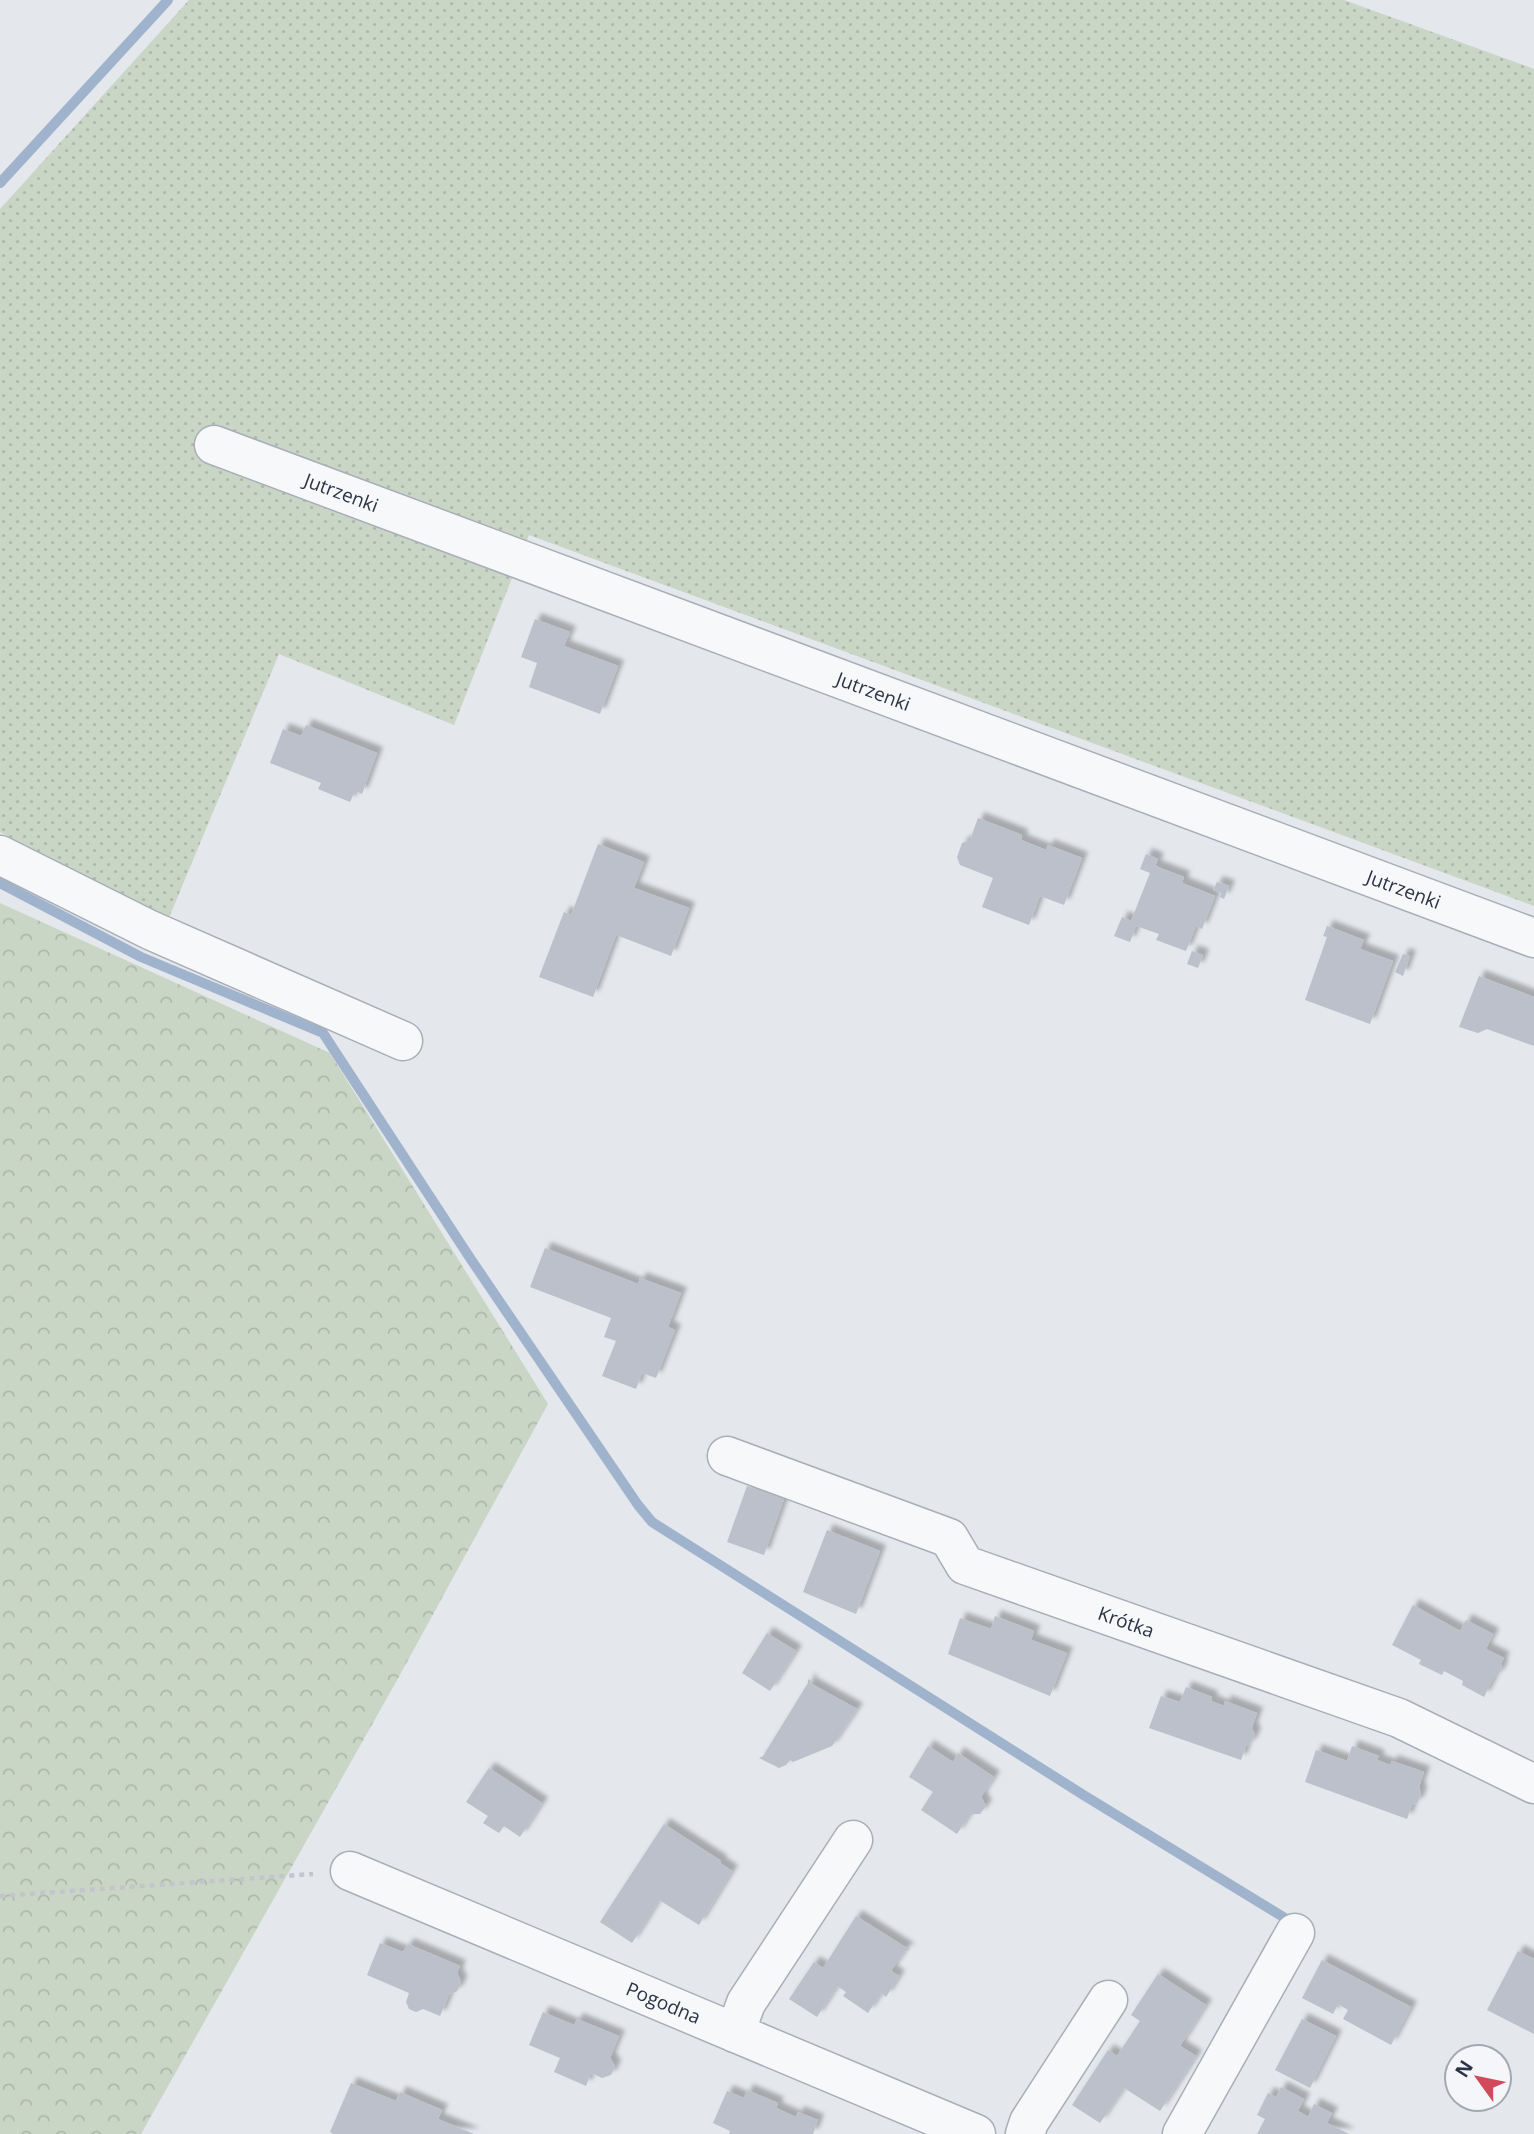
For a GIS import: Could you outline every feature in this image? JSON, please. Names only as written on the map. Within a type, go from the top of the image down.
[{"type":"street","name":"Jutrzenki","points":[[214,445],[1534,938]]},
{"type":"street","points":[[0,855],[150,930],[403,1041]]},
{"type":"street","name":"Krótka","points":[[727,1456],[949,1538],[965,1564],[1399,1718],[1534,1784]]},
{"type":"street","points":[[735,2033],[746,2003],[853,1840]]},
{"type":"street","name":"Pogodna","points":[[350,1871],[976,2134]]},
{"type":"street","points":[[1182,2134],[1295,1933]]},
{"type":"street","points":[[1024,2134],[1029,2122],[1108,2000]]},
{"type":"path","points":[[0,1896],[213,1883],[350,1871]]},
{"type":"green space","points":[[189,0],[1344,0],[1534,69],[1534,906],[529,535],[454,725],[279,654],[168,920],[0,832],[0,209]]},
{"type":"green space","points":[[0,903],[330,1053],[548,1404],[396,1682],[141,2134],[0,2134]]},
{"type":"building","points":[[535,619],[570,632],[564,646],[618,666],[600,714],[529,687],[537,663],[521,657]]},
{"type":"building","points":[[306,725],[377,753],[362,794],[355,791],[350,802],[318,789],[321,783],[270,763],[283,729],[301,736]]},
{"type":"building","points":[[978,818],[1022,835],[1021,840],[1046,850],[1048,845],[1082,858],[1064,905],[1040,896],[1029,925],[982,907],[993,878],[960,865],[957,857],[962,843],[970,840]]},
{"type":"building","points":[[598,844],[644,862],[634,888],[689,908],[671,956],[616,935],[593,997],[539,977],[564,912],[571,915]]},
{"type":"building","points":[[1146,854],[1158,859],[1155,866],[1184,877],[1182,883],[1215,896],[1202,929],[1196,926],[1186,951],[1156,940],[1159,934],[1136,926],[1130,942],[1114,936],[1122,917],[1131,921],[1150,873],[1140,869]]},
{"type":"building","points":[[1217,882],[1229,886],[1224,899],[1220,897],[1221,893],[1213,890]]},
{"type":"building","points":[[1327,926],[1364,940],[1360,949],[1393,961],[1370,1024],[1305,1000],[1327,937],[1323,936]]},
{"type":"building","points":[[1192,951],[1203,955],[1198,968],[1187,964]]},
{"type":"building","points":[[1403,954],[1410,956],[1403,976],[1395,972]]},
{"type":"building","points":[[1479,976],[1534,997],[1534,1046],[1487,1029],[1478,1033],[1459,1027]]},
{"type":"building","points":[[545,1248],[638,1284],[640,1278],[681,1293],[668,1327],[675,1330],[656,1378],[642,1373],[636,1389],[602,1376],[616,1341],[604,1337],[611,1318],[530,1287]]},
{"type":"building","points":[[747,1486],[784,1499],[764,1555],[727,1542]]},
{"type":"building","points":[[827,1530],[880,1551],[856,1614],[803,1592]]},
{"type":"building","points":[[1413,1605],[1460,1631],[1466,1620],[1493,1634],[1486,1649],[1504,1658],[1498,1675],[1494,1677],[1484,1697],[1462,1685],[1463,1681],[1444,1671],[1442,1675],[1419,1664],[1421,1660],[1392,1645]]},
{"type":"building","points":[[995,1616],[1034,1631],[1031,1640],[1067,1653],[1050,1696],[948,1654],[960,1618],[991,1629]]},
{"type":"building","points":[[767,1633],[796,1651],[770,1691],[742,1673]]},
{"type":"building","points":[[808,1679],[810,1683],[857,1709],[832,1746],[793,1762],[790,1760],[779,1768],[759,1758],[763,1756]]},
{"type":"building","points":[[1186,1687],[1212,1697],[1211,1701],[1224,1706],[1225,1701],[1257,1713],[1252,1728],[1255,1734],[1251,1743],[1246,1746],[1241,1760],[1149,1728],[1161,1696],[1180,1702]]},
{"type":"building","points":[[928,1746],[953,1762],[958,1753],[994,1777],[981,1797],[986,1806],[980,1814],[970,1814],[957,1834],[921,1810],[933,1792],[909,1777]]},
{"type":"building","points":[[1352,1746],[1379,1756],[1377,1760],[1390,1765],[1392,1761],[1424,1772],[1418,1802],[1412,1805],[1407,1819],[1305,1782],[1316,1750],[1347,1761]]},
{"type":"building","points":[[489,1768],[542,1803],[520,1837],[504,1826],[499,1833],[483,1823],[488,1816],[466,1802]]},
{"type":"building","points":[[664,1824],[732,1871],[699,1925],[659,1900],[632,1943],[600,1922]]},
{"type":"building","points":[[856,1916],[910,1950],[905,1950],[891,1971],[899,1976],[886,1997],[881,1993],[868,2013],[843,1996],[846,1992],[837,1986],[817,2017],[789,1999],[814,1962],[823,1968]]},
{"type":"building","points":[[380,1943],[403,1952],[408,1944],[460,1966],[457,1973],[461,1982],[457,1991],[449,1995],[440,2016],[423,2009],[416,2012],[409,2009],[406,2002],[409,1993],[367,1975]]},
{"type":"building","points":[[1518,1951],[1534,1959],[1534,2034],[1487,2010]]},
{"type":"building","points":[[1322,1960],[1411,2007],[1391,2045],[1343,2019],[1348,2010],[1338,2004],[1333,2014],[1302,1998]]},
{"type":"building","points":[[1158,1974],[1206,2005],[1180,2046],[1196,2056],[1160,2111],[1124,2088],[1100,2123],[1072,2105],[1108,2050],[1117,2056],[1140,2021],[1131,2015]]},
{"type":"building","points":[[543,2012],[574,2025],[577,2019],[619,2036],[610,2058],[615,2066],[611,2075],[602,2078],[591,2073],[586,2086],[554,2072],[560,2058],[529,2045]]},
{"type":"building","points":[[1302,2019],[1336,2036],[1310,2088],[1275,2070]]},
{"type":"building","points":[[351,2083],[396,2101],[400,2092],[442,2110],[438,2119],[474,2134],[333,2134],[330,2132]]},
{"type":"building","points":[[1281,2087],[1304,2099],[1298,2111],[1308,2117],[1314,2104],[1332,2113],[1327,2123],[1349,2134],[1257,2134],[1265,2119],[1257,2115],[1268,2093],[1276,2097]]},
{"type":"building","points":[[747,2090],[778,2103],[776,2108],[796,2117],[798,2112],[818,2120],[813,2134],[729,2134],[730,2131],[713,2123],[727,2091],[744,2098]]},
{"type":"waterway","points":[[0,183],[168,0]]},
{"type":"waterway","points":[[0,883],[141,957],[323,1033],[470,1258],[652,1522],[1085,1796],[1293,1923]]}]
